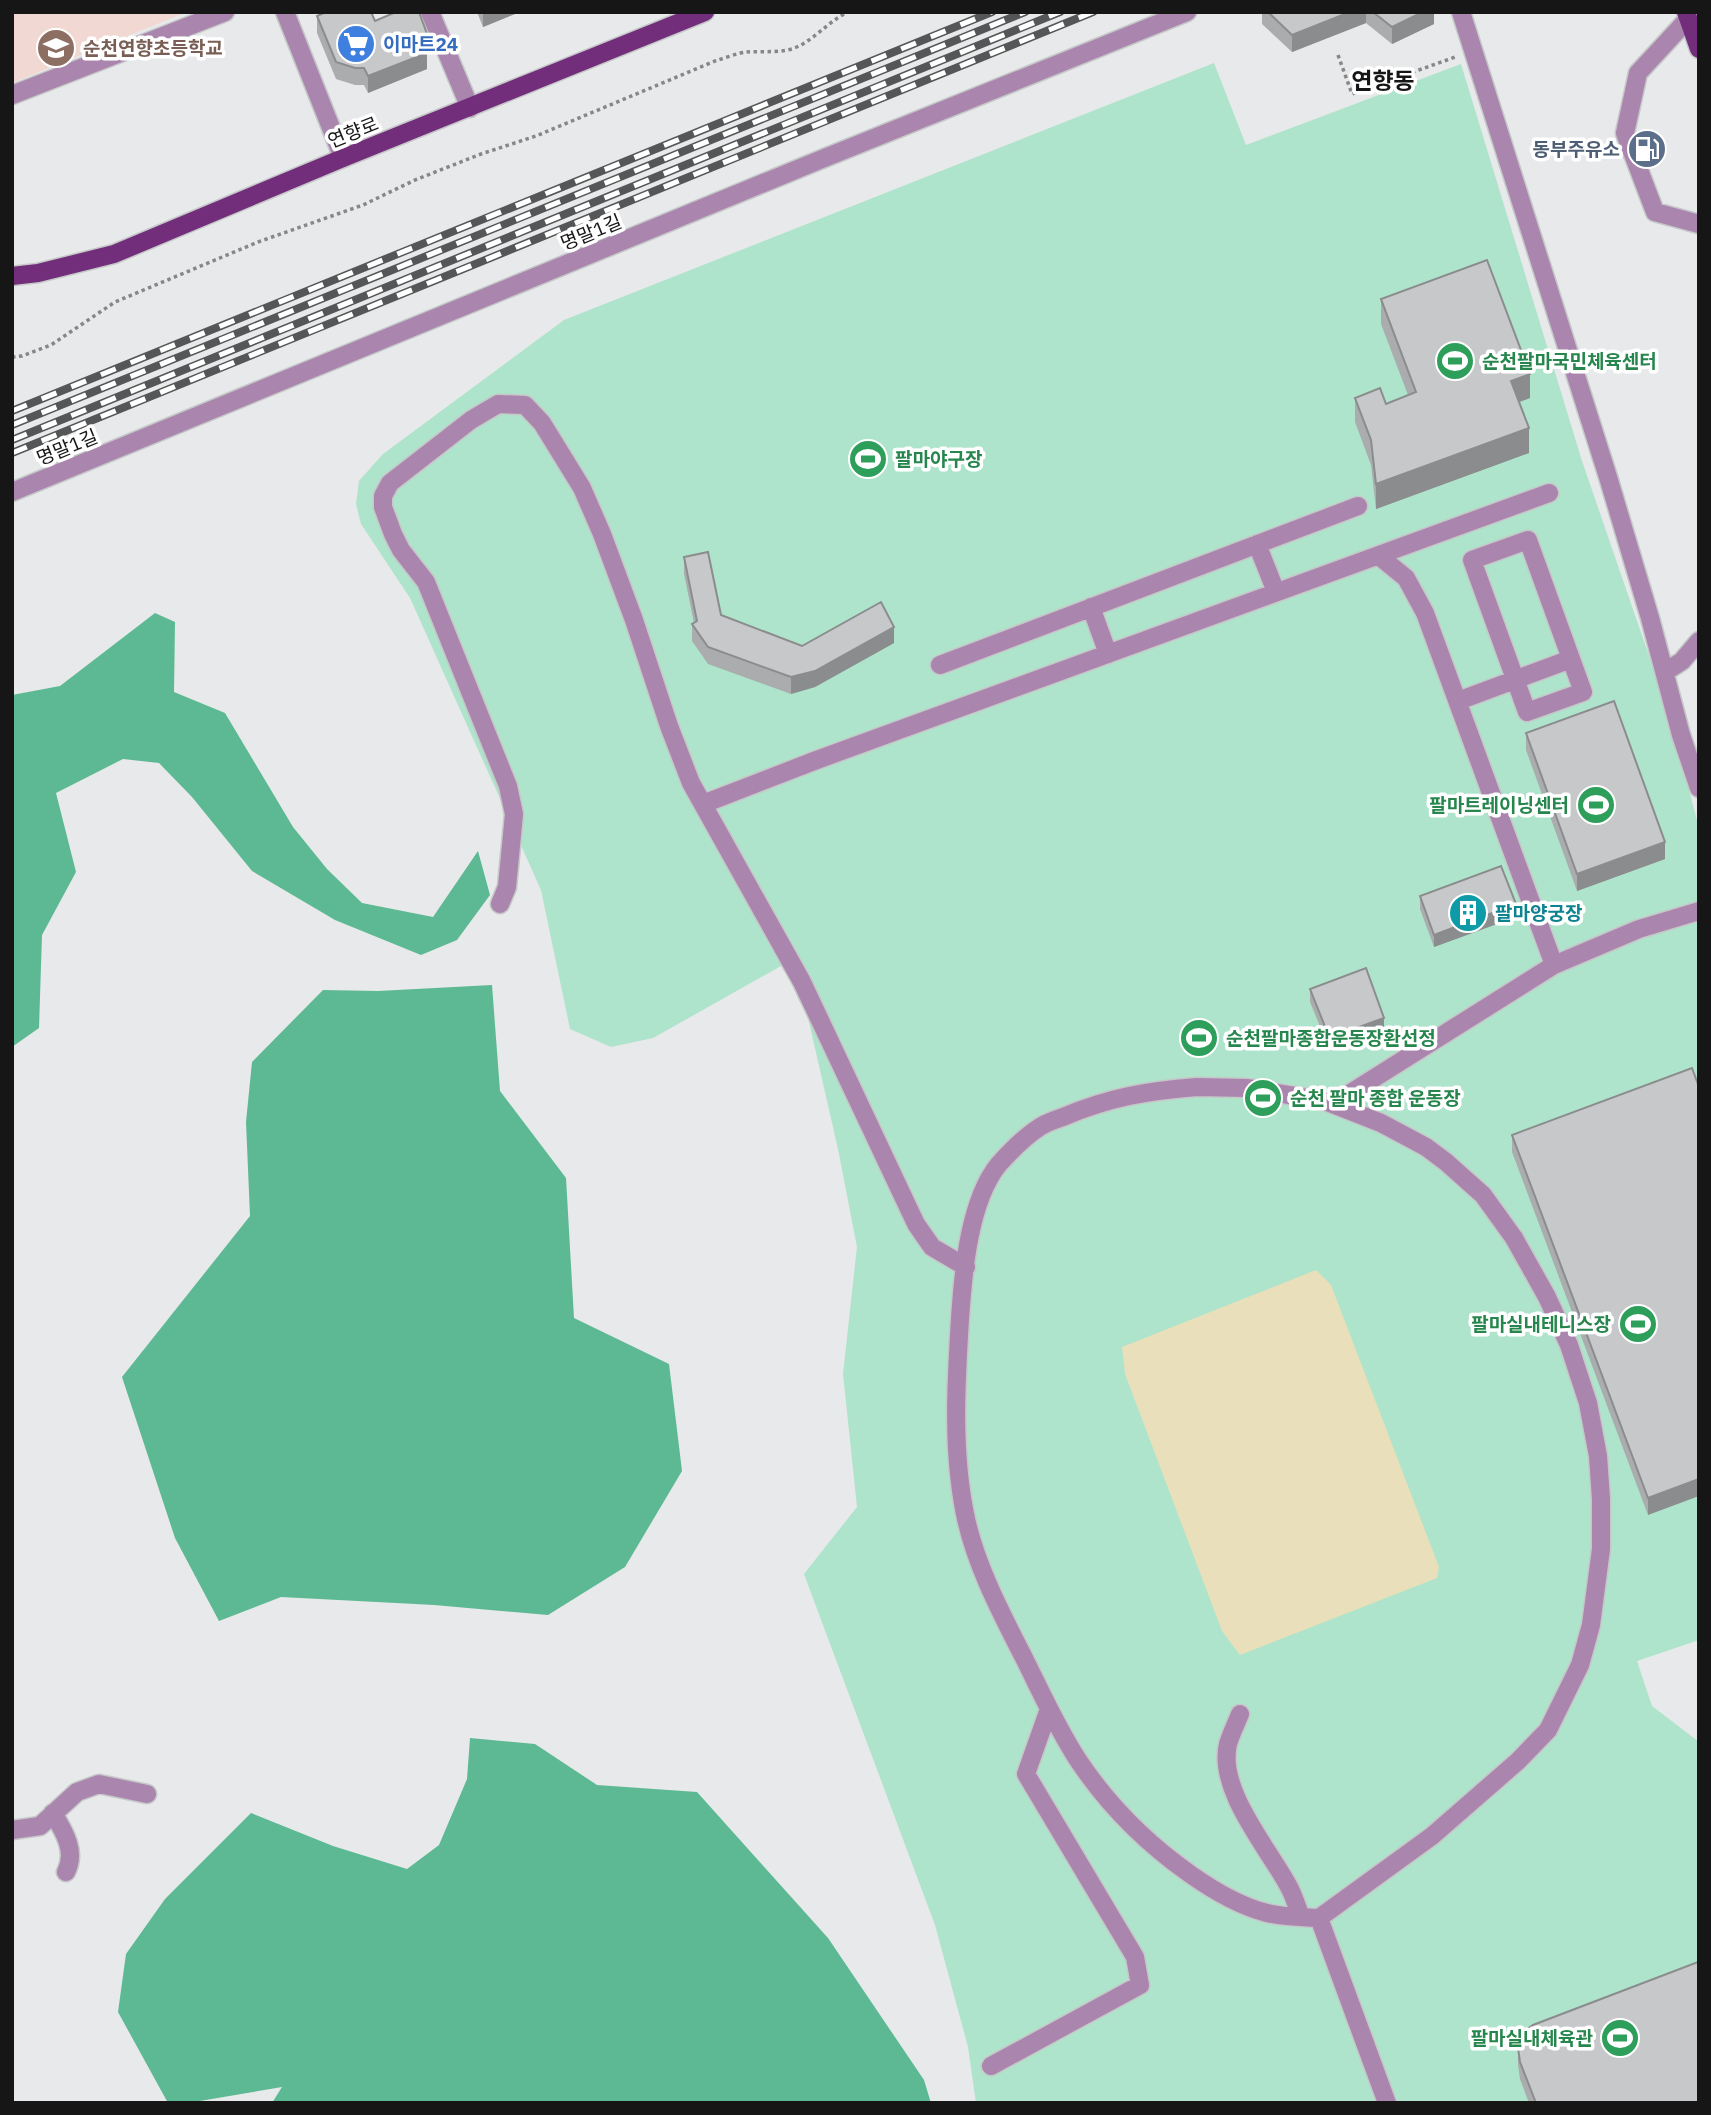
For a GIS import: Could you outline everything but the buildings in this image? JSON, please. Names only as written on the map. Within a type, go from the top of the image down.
[{"type":"main road","name":"연향로","points":[[12,276],[38,273],[114,254],[705,12]]},
{"type":"main road","points":[[1687,15],[1699,49]]},
{"type":"street","points":[[12,95],[225,12]]},
{"type":"street","points":[[430,12],[470,108]]},
{"type":"street","name":"명말1길","points":[[12,492],[1187,12]]},
{"type":"street","points":[[1461,12],[1608,477],[1681,735],[1699,788]]},
{"type":"street","points":[[286,13],[343,158]]},
{"type":"street","points":[[1687,15],[1638,73],[1625,133],[1655,212],[1699,224]]},
{"type":"street","points":[[500,904],[507,887],[514,814],[508,786],[426,582],[401,550],[383,507],[383,496],[390,483],[471,420],[498,404],[525,405],[534,413],[582,488],[635,620],[691,783],[802,982],[916,1224],[932,1247],[966,1267]]},
{"type":"street","points":[[703,804],[1549,493]]},
{"type":"street","points":[[940,665],[1358,506]]},
{"type":"street","points":[[1528,540],[1571,659],[1583,692],[1527,712],[1472,560],[1528,540]]},
{"type":"street","points":[[1257,544],[1276,592]]},
{"type":"street","points":[[1379,556],[1406,578],[1425,613],[1554,965]]},
{"type":"street","points":[[1091,607],[1108,654]]},
{"type":"street","points":[[1665,672],[1682,661],[1699,641]]},
{"type":"street","points":[[1458,701],[1571,659]]},
{"type":"street","points":[[1333,1104],[1554,965],[1639,929],[1699,911]]},
{"type":"street","points":[[1247,1088],[1333,1104],[1381,1123],[1446,1161],[1483,1195],[1514,1238],[1547,1297],[1569,1345],[1588,1403],[1598,1456],[1601,1549],[1591,1625],[1580,1665],[1548,1730],[1518,1761],[1432,1836],[1310,1918],[1269,1914],[1238,1904],[1208,1887],[1164,1856],[1108,1800],[1078,1759],[1049,1709],[976,1553],[960,1485],[956,1435],[959,1340],[966,1267],[976,1207],[997,1166],[1038,1127],[1090,1105],[1154,1090],[1247,1088]]},
{"type":"street","points":[[991,2066],[1140,1985],[1135,1957],[1026,1774],[1049,1709]]},
{"type":"street","points":[[1240,1714],[1228,1744],[1228,1767],[1232,1783],[1253,1829],[1310,1918],[1387,2103]]},
{"type":"street","points":[[12,1830],[40,1826],[78,1792],[99,1784],[147,1794]]},
{"type":"street","points":[[53,1813],[68,1842],[70,1864],[66,1872]]},
{"type":"path","points":[[12,356],[22,356],[51,345],[115,302],[258,242],[363,205],[415,180],[481,154],[537,136],[715,61],[745,52],[774,52],[793,48],[817,35],[835,18],[848,12]]},
{"type":"path","points":[[1338,55],[1352,94],[1473,50]]},
{"type":"shaded area","name":"순천연향초등학교","points":[[12,12],[187,12],[12,83]]},
{"type":"green space","name":"순천 팔마 종합 운동장","points":[[1214,63],[1246,145],[1461,64],[1582,461],[1670,717],[1699,828],[1699,1640],[1637,1661],[1652,1706],[1699,1742],[1699,2103],[976,2103],[968,2047],[935,1925],[804,1574],[857,1507],[843,1374],[857,1247],[804,1000],[781,966],[653,1038],[611,1047],[570,1029],[541,890],[410,598],[361,524],[356,504],[359,481],[383,454],[564,320]]},
{"type":"green space","points":[[155,613],[175,622],[174,692],[225,713],[293,827],[327,869],[362,903],[433,917],[478,851],[490,895],[457,940],[421,955],[335,920],[252,871],[192,797],[159,763],[123,759],[56,793],[76,872],[42,935],[39,1028],[12,1047],[12,695],[60,686]]},
{"type":"green space","points":[[492,985],[500,1091],[566,1178],[574,1318],[669,1364],[682,1471],[625,1567],[548,1615],[434,1605],[281,1597],[219,1621],[175,1538],[122,1377],[250,1216],[246,1122],[252,1062],[323,990],[378,991]]},
{"type":"green space","points":[[470,1738],[535,1744],[597,1785],[697,1792],[828,1938],[924,2080],[931,2103],[272,2103],[282,2087],[188,2103],[168,2103],[118,2012],[126,1954],[165,1899],[251,1813],[333,1846],[407,1869],[439,1845],[467,1779]]},
{"type":"sand","points":[[1316,1270],[1331,1285],[1439,1567],[1437,1578],[1240,1655],[1222,1631],[1125,1374],[1122,1347]]},
{"type":"railway","points":[[12,411],[992,12]]},
{"type":"railway","points":[[12,425],[1025,12]]},
{"type":"railway","points":[[12,440],[1060,12]]},
{"type":"railway","points":[[12,453],[1093,12]]},
{"type":"place","name":"이마트24","points":[[356,44]]},
{"type":"place","name":"순천연향초등학교","points":[[56,48]]},
{"type":"place","name":"동부주유소","points":[[1647,149]]},
{"type":"place","name":"순천팔마국민체육센터","points":[[1455,361]]},
{"type":"place","name":"팔마야구장","points":[[868,459]]},
{"type":"place","name":"팔마트레이닝센터","points":[[1596,805]]},
{"type":"place","name":"팔마양궁장","points":[[1468,913]]},
{"type":"place","name":"순천팔마종합운동장환선정","points":[[1199,1038]]},
{"type":"place","name":"순천 팔마 종합 운동장","points":[[1263,1098]]},
{"type":"place","name":"팔마실내테니스장","points":[[1638,1324]]},
{"type":"place","name":"팔마실내체육관","points":[[1620,2038]]},
{"type":"district","name":"연향동","points":[[1383,80]]}]
